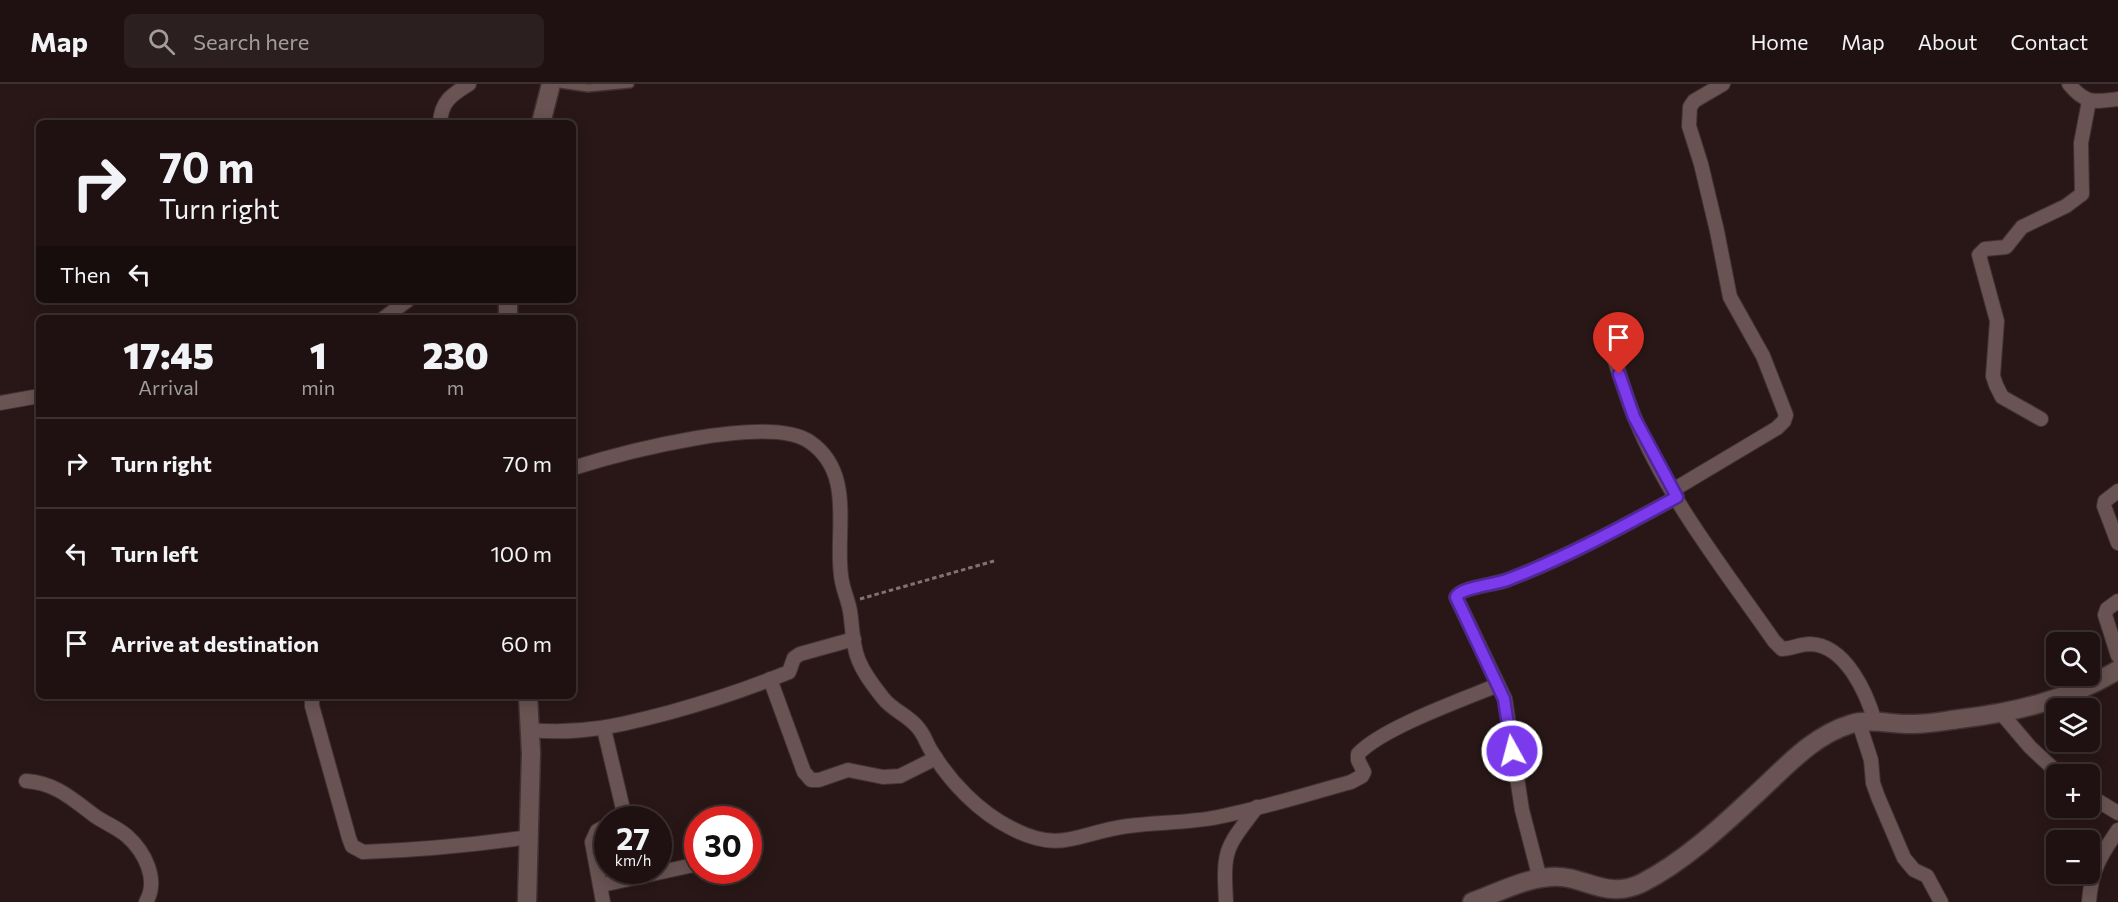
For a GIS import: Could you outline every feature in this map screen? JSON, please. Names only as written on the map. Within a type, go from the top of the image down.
[{"type":"street","points":[[440,120],[445,100],[469,84]]},
{"type":"street","points":[[542,120],[551,84]]},
{"type":"street","points":[[1540,879],[1522,810],[1507,709],[1498,685],[1456,601],[1459,592],[1504,581],[1533,569],[1675,494],[1777,428],[1784,421],[1786,415],[1763,356],[1730,297],[1701,164],[1689,126],[1690,107],[1694,101],[1723,84]]},
{"type":"street","points":[[2069,84],[2078,95],[2089,101],[2118,99]]},
{"type":"street","points":[[2041,420],[2008,401],[1998,390],[1993,376],[1997,321],[1979,255],[1985,249],[2006,247],[2022,227],[2066,206],[2082,194],[2082,143],[2089,101]]},
{"type":"street","points":[[388,315],[404,303]]},
{"type":"street","points":[[1613,355],[1634,417],[1689,519],[1779,647],[1786,649],[1798,645],[1815,645],[1833,653],[1856,676],[1863,687],[1873,783],[1878,797],[1904,858],[1914,870],[1927,876],[1941,902]]},
{"type":"street","points":[[0,403],[36,397]]},
{"type":"street","points":[[576,467],[645,447],[746,433],[781,431],[810,441],[823,453],[833,472],[840,494],[843,520],[840,565],[857,657],[883,698],[920,729],[936,758],[963,792],[991,816],[1011,829],[1046,841],[1059,843],[1125,826],[1218,817],[1358,779],[1364,772],[1358,760],[1358,754],[1369,744],[1408,724],[1498,685]]},
{"type":"street","points":[[2118,491],[2105,501],[2104,506],[2118,543]]},
{"type":"street","points":[[2118,601],[2107,609],[2105,615],[2118,656]]},
{"type":"street","points":[[530,730],[573,732],[604,729],[711,701],[791,670],[794,658],[798,655],[854,639]]},
{"type":"street","points":[[1472,902],[1540,879],[1559,877],[1614,896],[1673,864],[1753,798],[1804,750],[1835,730],[1867,723],[1914,724],[2002,714],[2065,697],[2118,670]]},
{"type":"street","points":[[770,680],[804,772],[812,780],[819,780],[848,770],[883,777],[900,776],[936,758]]},
{"type":"street","points":[[312,699],[312,706],[349,838],[356,850],[363,852],[422,850],[529,837]]},
{"type":"street","points":[[527,902],[530,730],[528,699]]},
{"type":"street","points":[[2002,714],[2030,747],[2048,764]]},
{"type":"street","points":[[604,729],[621,806]]},
{"type":"street","points":[[26,781],[50,784],[64,791],[94,816],[126,836],[150,873],[152,887],[146,902]]},
{"type":"street","points":[[2100,802],[2118,813]]},
{"type":"street","points":[[1226,902],[1225,853],[1257,807]]},
{"type":"street","points":[[2090,902],[2092,876],[2101,855],[2118,830]]},
{"type":"street","points":[[603,902],[602,885],[684,867]]},
{"type":"lane","points":[[560,84],[588,88],[630,84]]},
{"type":"path","points":[[848,602],[994,561]]},
{"type":"route","points":[[1512,751],[1504,699],[1456,597],[1462,590],[1488,586],[1533,569],[1677,497],[1634,417],[1619,374]]}]
